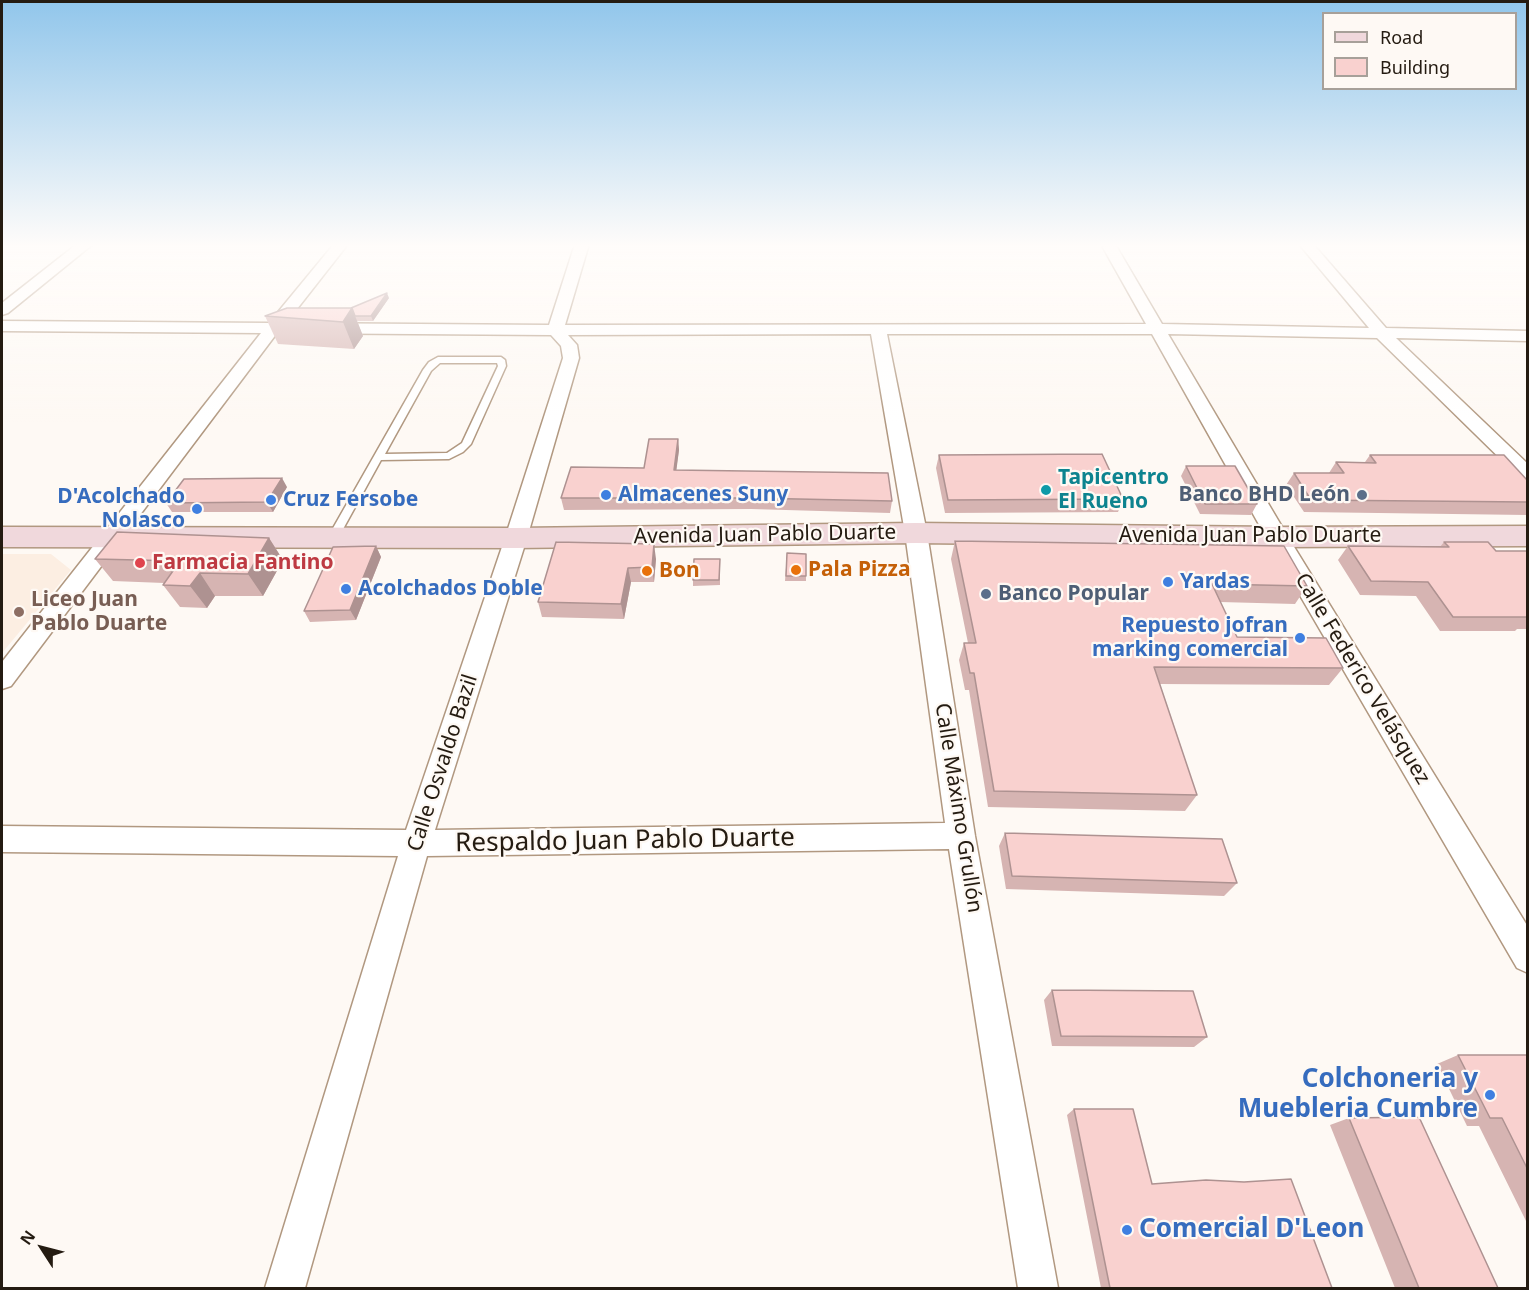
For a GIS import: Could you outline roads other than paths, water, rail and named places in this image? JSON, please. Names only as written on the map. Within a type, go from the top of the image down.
[{"type":"main road","name":"Avenida Juan Pablo Duarte","points":[[2,537],[516,538],[915,533],[1277,537],[1527,536]]},
{"type":"street","points":[[2,679],[272,329],[294,304]]},
{"type":"street","points":[[555,330],[563,304]]},
{"type":"street","name":"Calle Federico Velásquez","points":[[1143,304],[1277,537],[1527,957]]},
{"type":"street","points":[[1357,304],[1383,335],[1527,475]]},
{"type":"street","points":[[2,326],[555,330],[1158,329],[1527,336]]},
{"type":"street","name":"Calle Máximo Grullón","points":[[878,328],[915,533],[961,836],[1038,1288]]},
{"type":"street","name":"Calle Osvaldo Bazil","points":[[285,1288],[416,843],[516,538],[571,358],[569,345],[555,330]]},
{"type":"street","name":"Respaldo Juan Pablo Duarte","points":[[2,840],[416,843],[961,836]]},
{"type":"lane","points":[[333,537],[378,457],[432,364],[438,360],[501,360],[502,366],[466,444],[460,450],[449,456],[378,457]]},
{"type":"place","name":"Tapicentro El Rueno","points":[[1046,490]]},
{"type":"place","name":"Almacenes Suny","points":[[606,495]]},
{"type":"place","name":"Banco BHD León","points":[[1362,495]]},
{"type":"place","name":"Cruz Fersobe","points":[[271,500]]},
{"type":"place","name":"D'Acolchado Nolasco","points":[[197,509]]},
{"type":"place","name":"Farmacia Fantino","points":[[140,563]]},
{"type":"place","name":"Pala Pizza","points":[[796,570]]},
{"type":"place","name":"Bon","points":[[647,571]]},
{"type":"place","name":"Yardas","points":[[1168,582]]},
{"type":"place","name":"Acolchados Doble","points":[[346,589]]},
{"type":"place","name":"Banco Popular","points":[[986,594]]},
{"type":"place","name":"Liceo Juan Pablo Duarte","points":[[19,612]]},
{"type":"place","name":"Repuesto jofran marking comercial","points":[[1300,638]]},
{"type":"place","name":"Colchoneria y Muebleria Cumbre","points":[[1490,1095]]},
{"type":"place","name":"Comercial D'Leon","points":[[1127,1230]]}]
